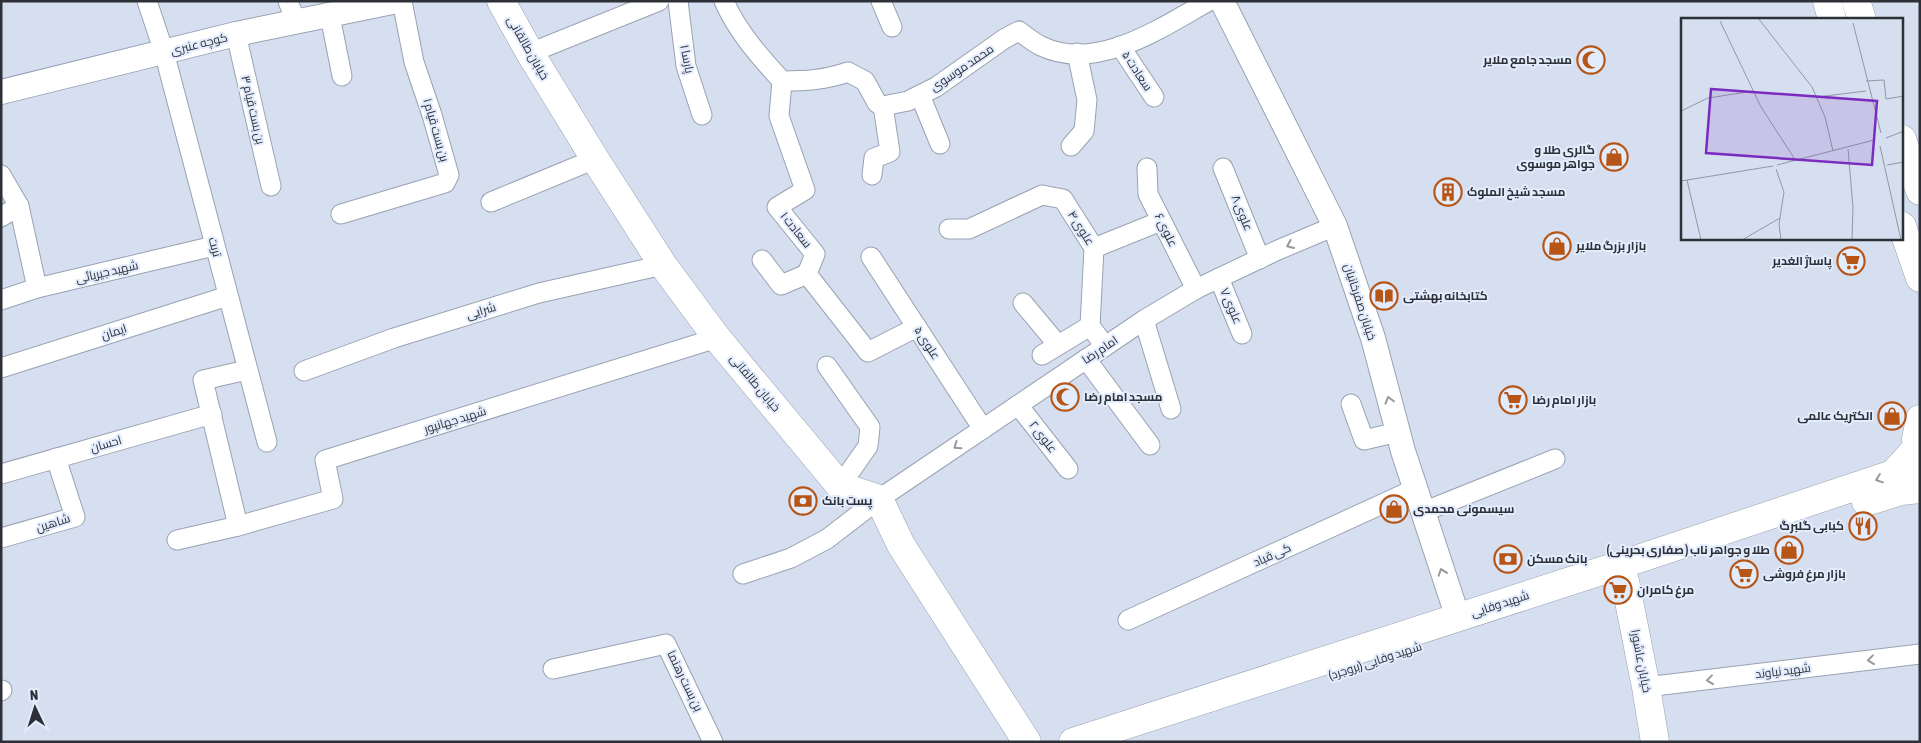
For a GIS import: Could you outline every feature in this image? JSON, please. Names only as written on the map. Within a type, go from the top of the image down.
[{"type":"main road","name":"خیابان طالقانی","points":[[501,1],[530,53],[595,159],[663,265],[717,338],[840,486]]},
{"type":"main road","points":[[1827,1],[1832,18]]},
{"type":"main road","points":[[1856,1],[1862,18]]},
{"type":"main road","points":[[1904,144],[1918,177]]},
{"type":"main road","points":[[1904,232],[1920,278]]},
{"type":"main road","points":[[1918,457],[1916,439],[1920,419]]},
{"type":"main road","name":"شهید وفایی","points":[[1073,742],[1458,618],[1893,474],[1918,457]]},
{"type":"main road","points":[[840,486],[879,499],[901,545],[1027,742]]},
{"type":"main road","points":[[1624,581],[1901,491],[1920,489]]},
{"type":"main road","name":"خیابان عاشورا","points":[[1624,581],[1646,687],[1654,742]]},
{"type":"main road","name":"شهید وفایی (بروجرد)","points":[[1126,742],[1624,581]]},
{"type":"street","name":"تربت","points":[[147,1],[164,52],[267,442]]},
{"type":"street","name":"کوچه عنبری","points":[[1,92],[236,34],[292,12],[330,16],[397,1]]},
{"type":"street","name":"بن بست قیام ۱","points":[[341,214],[445,183],[449,174],[414,62],[402,1]]},
{"type":"street","points":[[530,53],[659,1]]},
{"type":"street","name":"پارسا ۱","points":[[678,1],[686,66],[702,115]]},
{"type":"street","points":[[724,1],[728,11],[756,52],[782,81],[814,81],[848,72],[865,82],[877,103],[883,106],[890,152],[874,158],[872,175]]},
{"type":"street","points":[[881,1],[892,27]]},
{"type":"street","name":"محمد موسوی","points":[[883,106],[908,101],[936,87],[1004,39],[1019,31],[1041,46],[1064,53],[1093,54],[1137,41],[1224,3]]},
{"type":"street","name":"خیابان صفرخانیان","points":[[1224,3],[1335,226],[1372,338],[1415,490],[1458,618]]},
{"type":"street","points":[[330,16],[342,76]]},
{"type":"street","name":"بن بست قیام ۳","points":[[236,34],[271,186]]},
{"type":"street","name":"سعادت ۵","points":[[1120,46],[1154,97]]},
{"type":"street","points":[[1070,146],[1084,131],[1087,100],[1077,54]]},
{"type":"street","name":"سعادت ۱","points":[[782,81],[779,116],[805,190],[777,208],[815,254],[807,274]]},
{"type":"street","points":[[920,95],[940,144]]},
{"type":"street","points":[[491,202],[595,159]]},
{"type":"street","name":"علوی ۶","points":[[1147,168],[1148,194],[1196,289]]},
{"type":"street","name":"علوی ۸","points":[[1223,168],[1260,259]]},
{"type":"street","points":[[1,175],[19,206],[37,288]]},
{"type":"street","name":"علوی ۴","points":[[949,229],[969,230],[1042,195],[1063,199],[1094,248],[1090,326]]},
{"type":"street","points":[[1,217],[19,206]]},
{"type":"street","points":[[1094,248],[1161,221]]},
{"type":"street","name":"امام رضا","points":[[743,574],[792,558],[827,540],[879,499],[1144,320],[1196,289],[1335,226]]},
{"type":"street","name":"شهید جیریائی","points":[[1,300],[37,288],[214,246]]},
{"type":"street","name":"علوی ۵","points":[[871,257],[983,429]]},
{"type":"street","points":[[762,260],[781,285],[807,274],[868,352],[917,327]]},
{"type":"street","name":"شرایی","points":[[304,371],[394,338],[539,293],[663,265]]},
{"type":"street","name":"علوی ۷","points":[[1219,278],[1242,334]]},
{"type":"street","name":"ایمان","points":[[1,368],[228,296]]},
{"type":"street","points":[[1023,303],[1050,350],[1090,326],[1105,346]]},
{"type":"street","points":[[1144,320],[1171,410]]},
{"type":"street","name":"شهید جهانپور","points":[[177,540],[238,526],[333,499],[325,460],[717,338]]},
{"type":"street","points":[[1086,360],[1150,445]]},
{"type":"street","points":[[827,366],[870,426],[868,446],[840,486]]},
{"type":"street","points":[[238,526],[203,380],[247,370]]},
{"type":"street","points":[[1351,404],[1364,440],[1398,432]]},
{"type":"street","name":"علوی ۲","points":[[1018,405],[1068,469]]},
{"type":"street","name":"احسان","points":[[1,474],[212,414]]},
{"type":"street","name":"شاهین","points":[[1,538],[75,517],[56,458]]},
{"type":"street","points":[[1423,512],[1555,459]]},
{"type":"street","name":"کی قباد","points":[[1128,620],[1415,490]]},
{"type":"street","name":"بن بست رهنما","points":[[553,669],[666,644],[713,742]]},
{"type":"street","name":"شهید نیاوند","points":[[1646,687],[1920,654]]},
{"type":"place","name":"مسجد جامع ملایر","points":[[1591,60]]},
{"type":"place","name":"گالری طلا و جواهر موسوی","points":[[1614,157]]},
{"type":"place","name":"مسجد شیخ الملوک","points":[[1448,192]]},
{"type":"place","name":"بازار بزرگ ملایر","points":[[1557,246]]},
{"type":"place","name":"پاساژ الغدیر","points":[[1851,261]]},
{"type":"place","name":"کتابخانه بهشتی","points":[[1384,296]]},
{"type":"place","name":"مسجد امام رضا","points":[[1065,397]]},
{"type":"place","name":"بازار امام رضا","points":[[1513,400]]},
{"type":"place","name":"الکتریک عالمی","points":[[1892,416]]},
{"type":"place","name":"پست بانک","points":[[803,501]]},
{"type":"place","name":"سیسمونی محمدی","points":[[1394,509]]},
{"type":"place","name":"کبابی گلبرگ","points":[[1863,526]]},
{"type":"place","name":"طلا و جواهر ناب ( صفاری بحرینی)","points":[[1789,550]]},
{"type":"place","name":"بانک مسکن","points":[[1508,559]]},
{"type":"place","name":"بازار مرغ فروشی","points":[[1744,574]]},
{"type":"place","name":"مرغ کامران","points":[[1618,590]]}]
